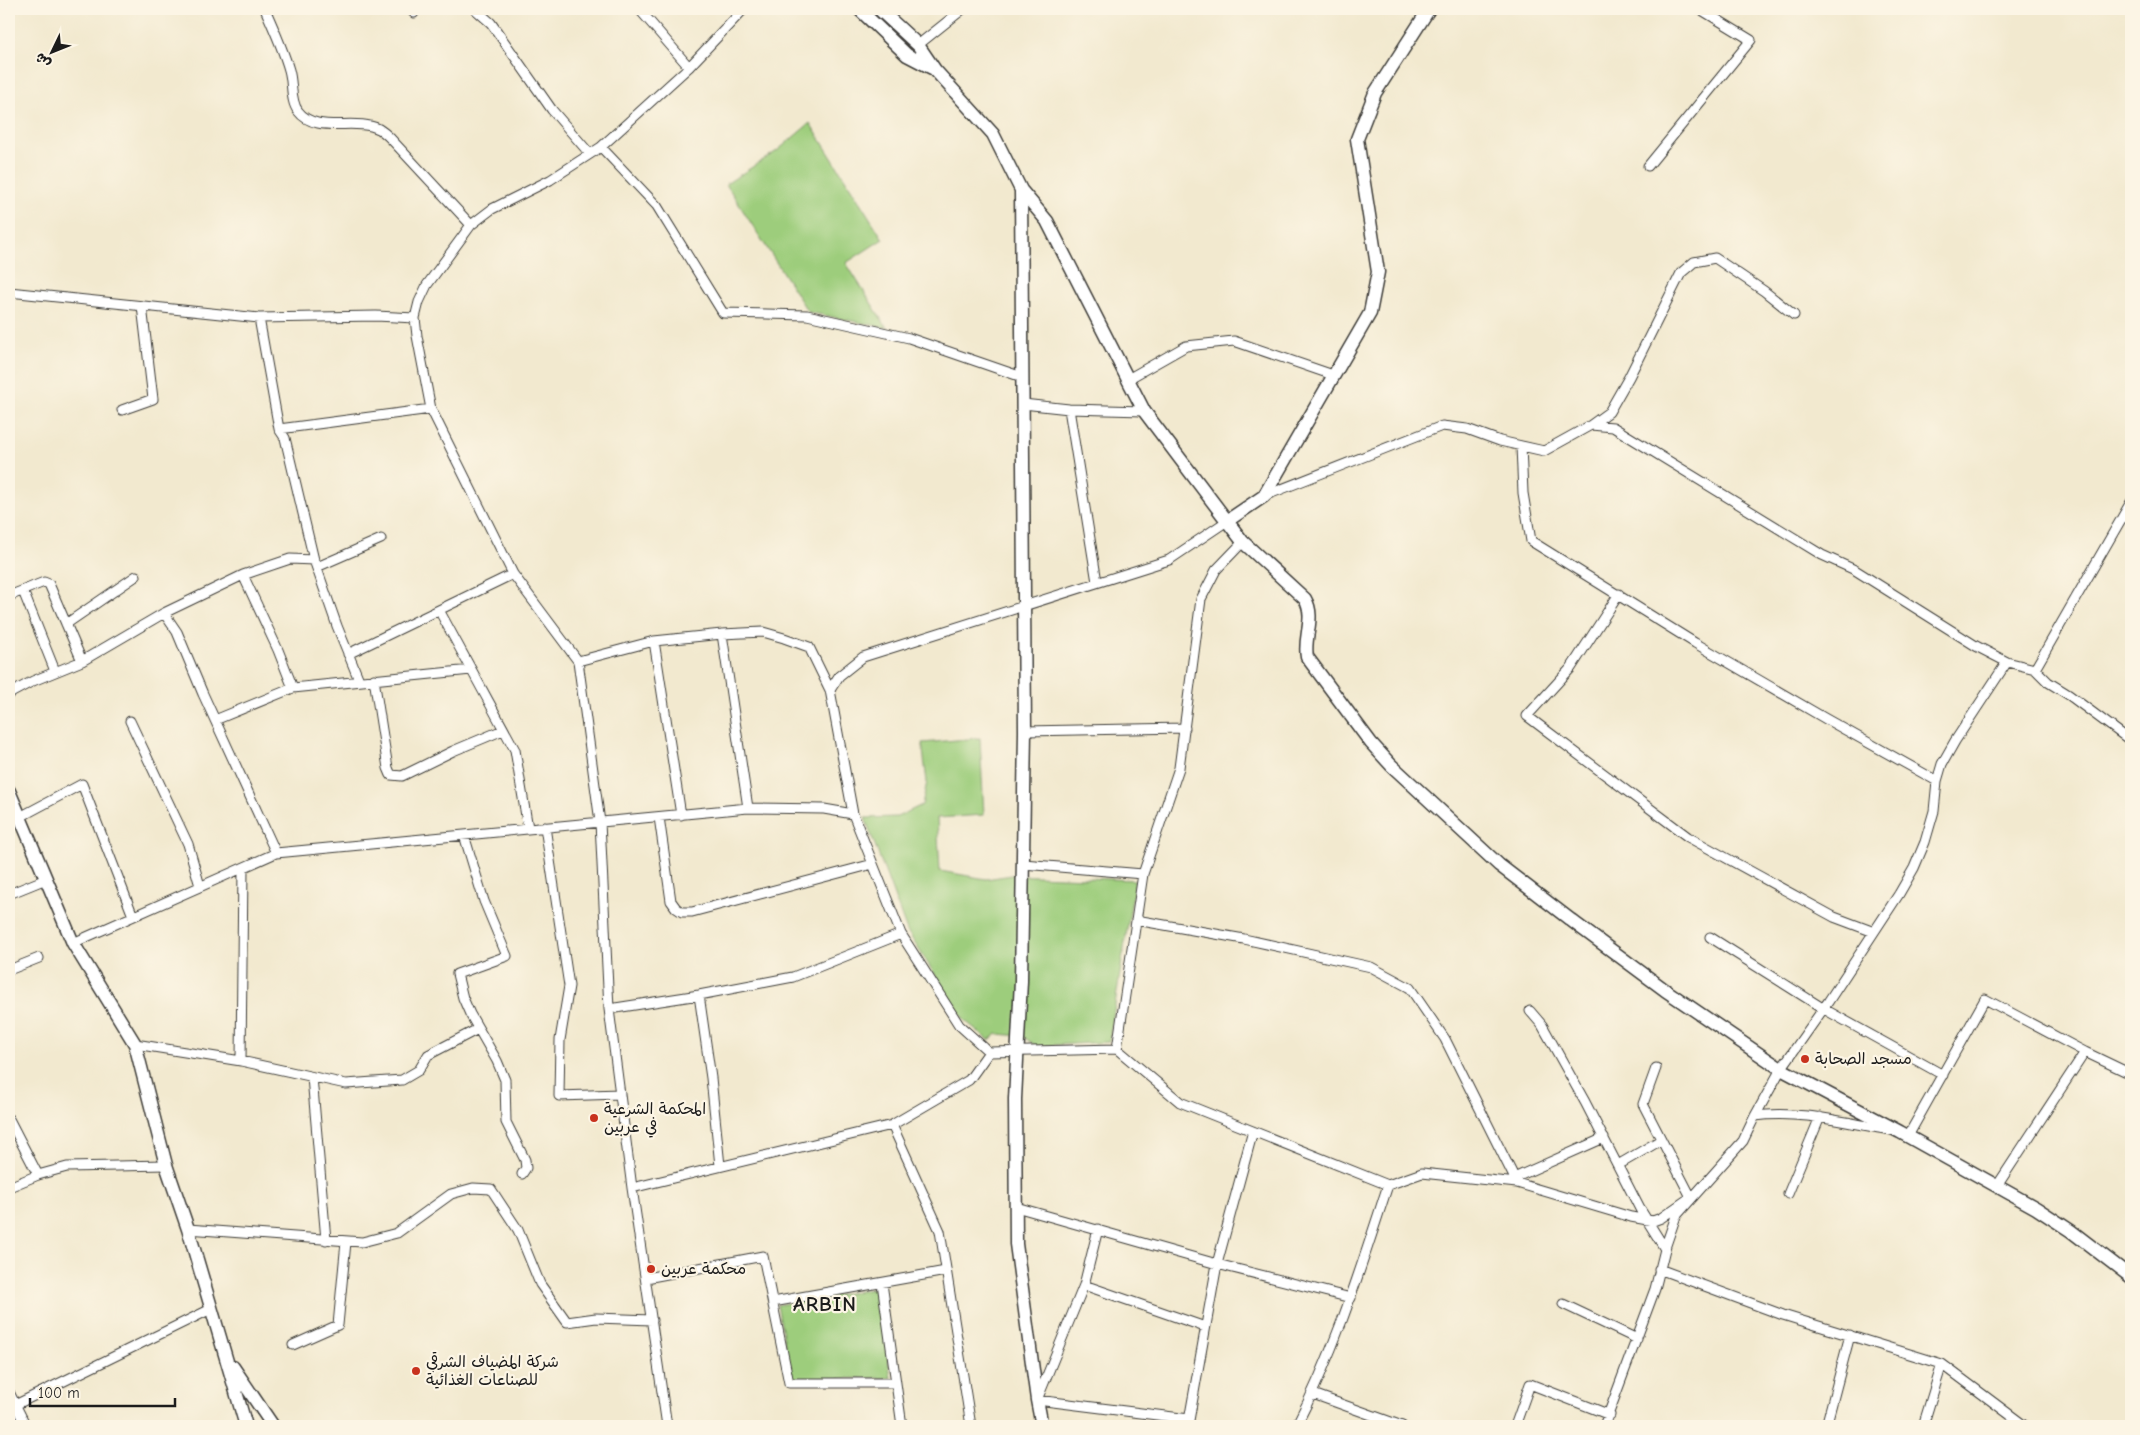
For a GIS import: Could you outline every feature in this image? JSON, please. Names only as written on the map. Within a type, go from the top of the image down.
[{"type":"main road","points":[[859,9],[906,55],[936,70]]},
{"type":"main road","points":[[879,9],[918,45],[936,70],[993,134],[1021,190],[1047,221],[1144,411],[1243,542],[1306,599],[1310,607],[1311,616],[1305,646],[1307,658],[1371,743],[1391,764],[1499,865],[1665,990],[1781,1069],[1904,1134],[2036,1208],[2071,1231],[2131,1277]]},
{"type":"main road","points":[[1227,521],[1264,496],[1370,313],[1378,272],[1357,139],[1375,93],[1429,9]]},
{"type":"main road","points":[[1021,190],[1025,731],[1018,1051],[1015,1099],[1016,1244],[1042,1426]]},
{"type":"main road","points":[[9,791],[11,803],[20,817],[73,942],[135,1044],[166,1165],[188,1229],[246,1426]]},
{"type":"main road","points":[[226,1357],[273,1426]]},
{"type":"street","points":[[265,9],[277,35],[290,72],[297,110],[304,118],[313,122],[366,126],[379,129],[392,139],[471,225]]},
{"type":"street","points":[[475,9],[491,24],[552,110],[590,154]]},
{"type":"street","points":[[639,9],[689,67]]},
{"type":"street","points":[[667,1426],[632,1188],[609,1009],[600,822],[578,661],[513,574],[431,408],[415,318],[419,302],[427,285],[471,225],[492,209],[550,180],[601,147],[689,67],[744,9]]},
{"type":"street","points":[[918,45],[963,9]]},
{"type":"street","points":[[1648,166],[1751,40],[1700,9]]},
{"type":"street","points":[[601,147],[657,206],[723,312],[816,317],[909,338],[1022,377]]},
{"type":"street","points":[[1264,496],[1442,426],[1467,429],[1500,442],[1544,451],[1591,425],[1609,412],[1629,377],[1681,274],[1694,262],[1715,258],[1764,291],[1794,315]]},
{"type":"street","points":[[9,292],[259,318],[376,316],[415,318]]},
{"type":"street","points":[[122,410],[153,399],[142,306]]},
{"type":"street","points":[[259,318],[279,430],[285,438],[316,564],[359,680]]},
{"type":"street","points":[[1128,379],[1186,346],[1234,341],[1333,375]]},
{"type":"street","points":[[1023,404],[1069,409],[1144,411]]},
{"type":"street","points":[[279,430],[431,408]]},
{"type":"street","points":[[1069,409],[1098,582]]},
{"type":"street","points":[[1591,425],[1613,427],[1822,555],[1855,570],[1976,646],[2007,662],[2035,669],[2048,682],[2069,695],[2131,741]]},
{"type":"street","points":[[1522,446],[1523,493],[1531,541],[1720,657],[1937,781]]},
{"type":"street","points":[[2035,669],[2131,502]]},
{"type":"street","points":[[830,690],[839,676],[863,657],[1169,560],[1227,521]]},
{"type":"street","points":[[9,694],[55,671],[82,661],[164,613],[243,575],[290,559],[316,564],[381,539]]},
{"type":"street","points":[[1117,1049],[1143,874],[1179,768],[1201,599],[1216,570],[1243,542]]},
{"type":"street","points":[[348,654],[513,574]]},
{"type":"street","points":[[243,575],[278,650],[293,688]]},
{"type":"street","points":[[66,624],[136,576]]},
{"type":"street","points":[[9,596],[44,582],[50,584],[82,661]]},
{"type":"street","points":[[23,590],[55,671]]},
{"type":"street","points":[[1619,594],[1571,668],[1527,716],[1688,837],[1834,917],[1874,932]]},
{"type":"street","points":[[440,610],[515,750],[528,828]]},
{"type":"street","points":[[164,613],[177,632],[276,853]]},
{"type":"street","points":[[578,661],[654,641],[722,634],[763,632],[808,647],[830,690],[853,814],[901,934],[959,1025],[989,1052],[1117,1049],[1180,1102],[1388,1185],[1422,1173],[1516,1181],[1630,1217],[1653,1220],[1661,1218],[1691,1198]]},
{"type":"street","points":[[722,634],[748,808]]},
{"type":"street","points":[[654,641],[681,815]]},
{"type":"street","points":[[1604,1426],[1655,1289],[1664,1249],[1676,1216],[1744,1141],[1755,1116],[1781,1069],[1824,1009],[1914,868],[1934,811],[1937,781],[1942,764],[2007,662]]},
{"type":"street","points":[[215,720],[293,688],[471,670]]},
{"type":"street","points":[[374,679],[388,768],[391,775],[396,777],[504,730]]},
{"type":"street","points":[[130,721],[188,844],[200,886]]},
{"type":"street","points":[[1025,731],[1184,728]]},
{"type":"street","points":[[20,817],[82,784],[133,916]]},
{"type":"street","points":[[73,942],[276,853],[748,808],[824,809],[853,814]]},
{"type":"street","points":[[659,817],[671,901],[682,912],[692,912],[742,900],[873,864]]},
{"type":"street","points":[[545,827],[570,986],[560,1040],[559,1096],[620,1094]]},
{"type":"street","points":[[464,835],[484,900],[507,956],[457,974],[463,998],[478,1030],[497,1061],[505,1080],[506,1122],[525,1160],[526,1168],[522,1174]]},
{"type":"street","points":[[1023,864],[1143,874]]},
{"type":"street","points":[[241,1060],[243,868]]},
{"type":"street","points":[[9,894],[46,879]]},
{"type":"street","points":[[1136,920],[1244,939],[1371,967],[1410,988],[1445,1039],[1516,1181]]},
{"type":"street","points":[[609,1009],[699,995],[793,977],[901,934]]},
{"type":"street","points":[[1710,937],[1824,1009],[1943,1075]]},
{"type":"street","points":[[9,970],[39,958]]},
{"type":"street","points":[[699,995],[711,1078],[720,1166]]},
{"type":"street","points":[[1755,1116],[1772,1114],[1820,1117],[1904,1134],[1943,1075],[1985,999],[2131,1074]]},
{"type":"street","points":[[1530,1011],[1542,1025],[1618,1164],[1640,1209],[1664,1249]]},
{"type":"street","points":[[135,1044],[241,1060],[312,1078],[346,1084],[402,1080],[419,1070],[428,1055],[478,1030]]},
{"type":"street","points":[[632,1188],[892,1125],[969,1080],[989,1052]]},
{"type":"street","points":[[1997,1186],[2085,1052]]},
{"type":"street","points":[[1656,1068],[1642,1104],[1691,1198]]},
{"type":"street","points":[[312,1078],[326,1240]]},
{"type":"street","points":[[1788,1194],[1820,1117]]},
{"type":"street","points":[[9,1119],[38,1175]]},
{"type":"street","points":[[892,1125],[940,1231],[971,1426]]},
{"type":"street","points":[[1098,1229],[1084,1285],[1037,1400],[1189,1422],[1217,1264],[1253,1131]]},
{"type":"street","points":[[1516,1181],[1604,1138]]},
{"type":"street","points":[[1618,1164],[1661,1140]]},
{"type":"street","points":[[9,1187],[38,1175],[67,1167],[166,1165]]},
{"type":"street","points":[[1296,1426],[1312,1394],[1351,1298],[1388,1185]]},
{"type":"street","points":[[188,1229],[362,1242],[397,1233],[451,1194],[473,1188],[491,1189],[518,1230],[540,1284],[568,1322],[596,1318],[652,1320]]},
{"type":"street","points":[[1016,1207],[1217,1264],[1351,1298]]},
{"type":"street","points":[[293,1345],[338,1325],[346,1242]]},
{"type":"street","points":[[646,1278],[764,1256],[789,1383],[896,1383]]},
{"type":"street","points":[[1659,1269],[1783,1315],[1942,1364],[2026,1426]]},
{"type":"street","points":[[773,1302],[946,1271]]},
{"type":"street","points":[[882,1283],[902,1426]]},
{"type":"street","points":[[1084,1285],[1205,1327]]},
{"type":"street","points":[[1563,1304],[1637,1339]]},
{"type":"street","points":[[12,1406],[211,1309]]},
{"type":"street","points":[[1826,1426],[1850,1335]]},
{"type":"street","points":[[1923,1426],[1942,1364]]},
{"type":"street","points":[[1515,1426],[1530,1384],[1610,1414]]},
{"type":"street","points":[[9,1392],[12,1406],[26,1426]]},
{"type":"street","points":[[1312,1394],[1402,1426]]},
{"type":"green space","points":[[810,123],[883,239],[846,263],[887,328],[808,312],[726,184],[777,151]]},
{"type":"green space","points":[[980,738],[984,815],[937,818],[940,871],[986,879],[1012,875],[1135,880],[1109,1042],[1037,1046],[1022,1036],[997,1034],[989,1040],[964,1020],[907,931],[865,818],[897,817],[922,805],[927,782],[922,743]]},
{"type":"green space","points":[[878,1288],[891,1378],[792,1379],[777,1305]]},
{"type":"place","name":"مسجد الصحابة","points":[[1805,1059]]},
{"type":"place","name":"المحكمة الشرعية في عربين","points":[[594,1118]]},
{"type":"place","name":"محكمة عربين","points":[[651,1269]]},
{"type":"place","name":"شركة المضياف الشرقي للصناعات الغذائية","points":[[416,1371]]},
{"type":"district","name":"ARBIN","points":[[825,1304]]}]
